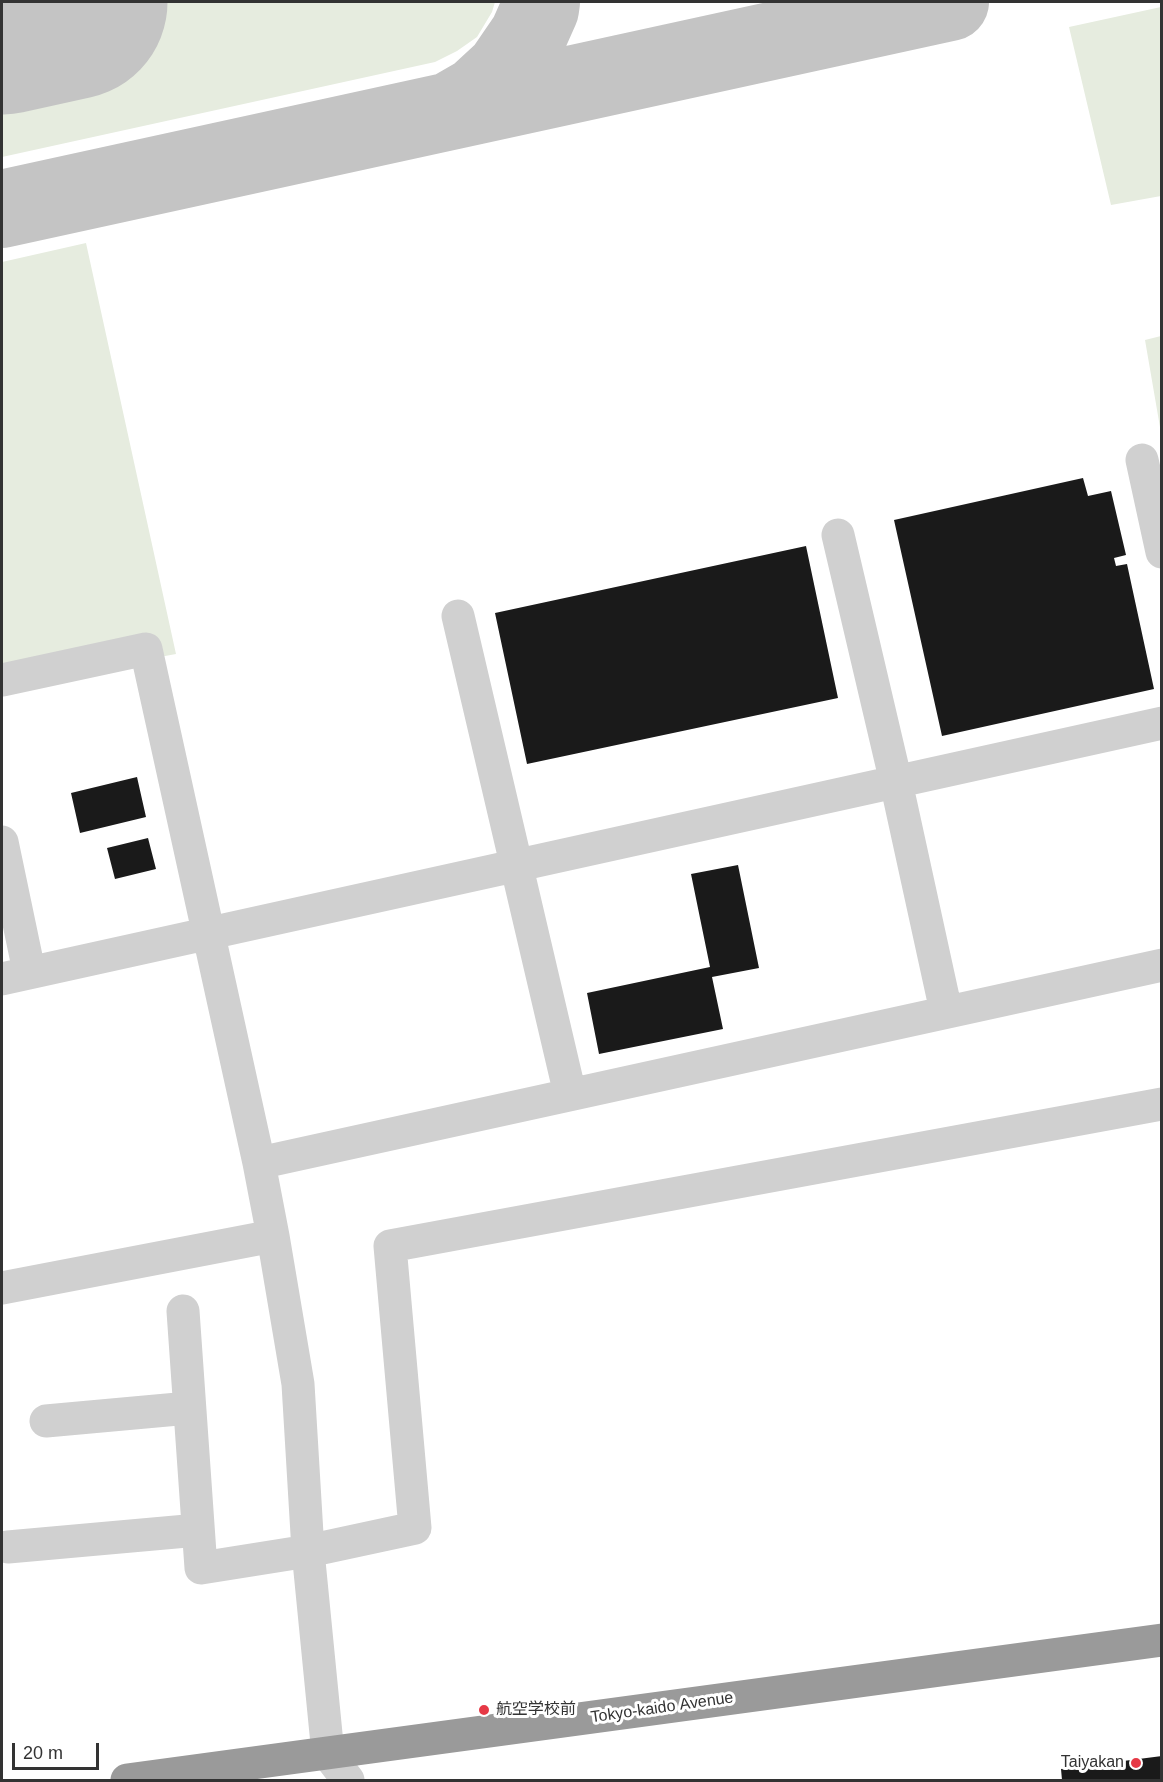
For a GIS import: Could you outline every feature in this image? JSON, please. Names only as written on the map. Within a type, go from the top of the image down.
[{"type":"highway","name":"Tokyo-kaido Avenue","points":[[127,1780],[1161,1640]]},
{"type":"street","points":[[1142,460],[1161,552]]},
{"type":"street","points":[[838,535],[896,782],[946,1011]]},
{"type":"street","points":[[458,616],[570,1094]]},
{"type":"street","points":[[2,680],[146,649],[273,1236],[298,1384],[308,1551],[328,1754],[348,1780]]},
{"type":"street","points":[[2,842],[15,975],[517,867],[1161,723]]},
{"type":"street","points":[[259,1163],[1161,965]]},
{"type":"street","points":[[183,1311],[201,1568],[308,1551],[415,1528],[390,1246],[1161,1104]]},
{"type":"street","points":[[2,1288],[273,1236]]},
{"type":"street","points":[[46,1422],[189,1408]]},
{"type":"street","points":[[8,1547],[198,1530]]},
{"type":"shaded area","points":[[2,2],[495,2],[492,12],[477,37],[457,51],[435,62],[2,157]]},
{"type":"shaded area","points":[[1161,7],[1161,196],[1111,205],[1069,27]]},
{"type":"shaded area","points":[[86,243],[176,654],[2,686],[2,262]]},
{"type":"shaded area","points":[[1162,336],[1161,433],[1145,340]]},
{"type":"building","points":[[1083,478],[1088,496],[1111,491],[1126,555],[1114,558],[1116,566],[1127,564],[1154,689],[942,736],[894,520]]},
{"type":"building","points":[[806,546],[838,698],[527,764],[495,613]]},
{"type":"building","points":[[137,777],[146,817],[80,833],[71,793]]},
{"type":"building","points":[[148,838],[156,869],[115,879],[107,848]]},
{"type":"building","points":[[738,865],[759,968],[712,977],[723,1029],[599,1054],[587,993],[710,967],[691,874]]},
{"type":"building","name":"Taiyakan","points":[[1162,1756],[1162,1780],[1062,1780],[1061,1769]]},
{"type":"taxiway","points":[[452,110],[478,95],[504,71],[528,36],[541,2]]},
{"type":"taxiway","points":[[2,209],[950,2]]},
{"type":"runway","points":[[2,17],[70,2]]},
{"type":"place","name":"航空学校前","points":[[484,1710]]},
{"type":"place","name":"Taiyakan","points":[[1136,1763]]}]
